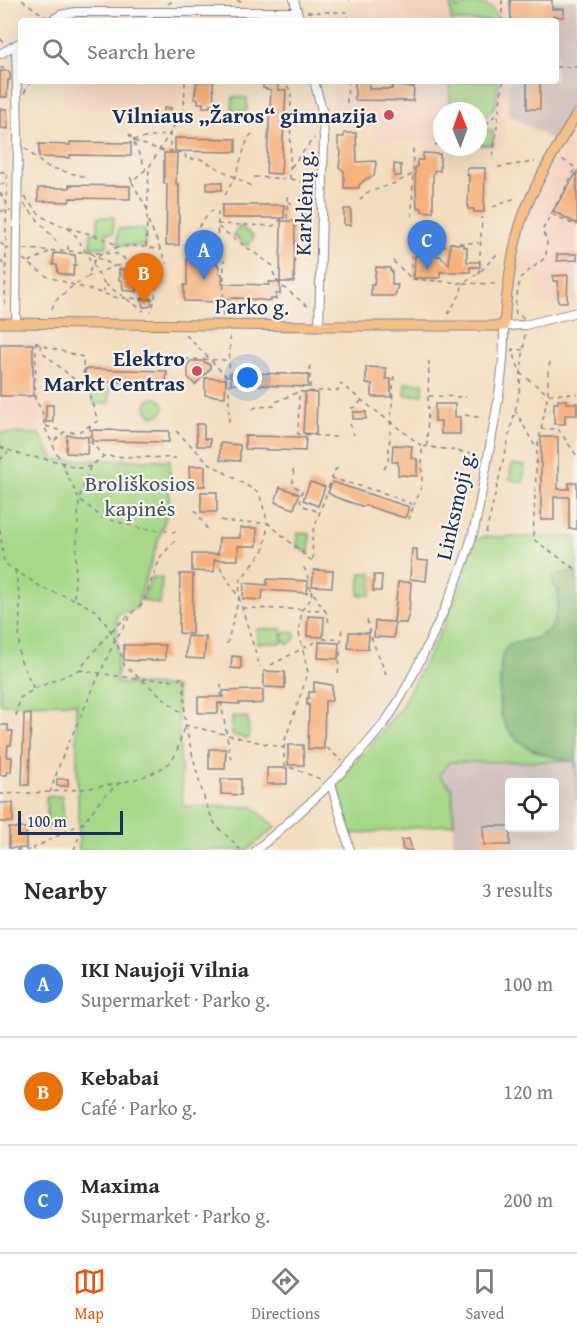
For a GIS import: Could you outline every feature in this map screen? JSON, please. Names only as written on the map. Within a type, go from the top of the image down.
[{"type":"main road","name":"Linksmoji g.","points":[[504,326],[522,217],[577,114]]},
{"type":"main road","name":"Parko g.","points":[[0,323],[504,326]]},
{"type":"street","points":[[56,18],[76,12],[298,17],[294,0]]},
{"type":"street","points":[[0,54],[18,44],[16,323]]},
{"type":"street","name":"Karklėnų g.","points":[[316,84],[323,125],[319,326]]},
{"type":"street","points":[[504,326],[525,325],[577,312]]},
{"type":"street","name":"Linksmoji g.","points":[[256,850],[331,783],[386,721],[401,698],[437,626],[459,574],[477,516],[500,393],[504,326]]},
{"type":"street","points":[[331,783],[350,850]]},
{"type":"path","points":[[22,0],[47,18]]},
{"type":"path","points":[[165,7],[174,0]]},
{"type":"path","points":[[498,0],[502,1],[502,18]]},
{"type":"path","points":[[307,12],[348,12],[348,18]]},
{"type":"path","points":[[559,67],[577,67]]},
{"type":"path","points":[[132,182],[148,168],[184,110],[185,84]]},
{"type":"path","points":[[286,84],[291,92],[290,178]]},
{"type":"path","points":[[347,103],[348,84]]},
{"type":"path","points":[[493,156],[503,84]]},
{"type":"path","points":[[487,124],[499,112]]},
{"type":"path","points":[[225,195],[235,177],[248,138],[254,132]]},
{"type":"path","points":[[129,134],[148,168],[146,247]]},
{"type":"path","points":[[133,140],[170,134]]},
{"type":"path","points":[[170,134],[170,152]]},
{"type":"path","points":[[291,168],[314,138]]},
{"type":"path","points":[[133,140],[160,150],[185,153],[186,159],[201,159],[253,187]]},
{"type":"path","points":[[18,141],[45,166],[85,177]]},
{"type":"path","points":[[412,217],[413,145]]},
{"type":"path","points":[[525,319],[516,314],[515,307],[520,278],[546,257],[547,240],[542,231],[576,168],[555,154]]},
{"type":"path","points":[[498,167],[535,162]]},
{"type":"path","points":[[0,172],[7,172],[5,309]]},
{"type":"path","points":[[360,200],[364,194],[413,174]]},
{"type":"path","points":[[130,177],[148,210]]},
{"type":"path","points":[[254,177],[290,178],[323,186]]},
{"type":"path","points":[[0,185],[7,182]]},
{"type":"path","points":[[0,193],[6,203]]},
{"type":"path","points":[[56,241],[18,198],[24,196],[43,218],[108,239],[117,246]]},
{"type":"path","points":[[218,225],[273,226],[287,218],[287,196]]},
{"type":"path","points":[[493,207],[518,197]]},
{"type":"path","points":[[287,201],[312,219]]},
{"type":"path","points":[[0,211],[18,211]]},
{"type":"path","points":[[188,241],[211,212],[218,212],[217,254]]},
{"type":"path","points":[[551,213],[577,226]]},
{"type":"path","points":[[478,273],[482,217]]},
{"type":"path","points":[[148,220],[167,264]]},
{"type":"path","points":[[218,225],[273,266]]},
{"type":"path","points":[[63,226],[74,233],[104,284],[144,311]]},
{"type":"path","points":[[68,242],[68,251]]},
{"type":"path","points":[[0,243],[17,252],[46,276],[104,294],[123,298],[155,299]]},
{"type":"path","points":[[442,247],[450,243],[480,243]]},
{"type":"path","points":[[87,277],[96,257],[117,246],[161,250]]},
{"type":"path","points":[[412,248],[412,279]]},
{"type":"path","points":[[17,252],[45,249],[119,254],[130,264],[115,266],[87,277],[55,301],[52,309]]},
{"type":"path","points":[[28,262],[50,251]]},
{"type":"path","points":[[91,252],[115,266]]},
{"type":"path","points":[[462,283],[478,273],[500,252]]},
{"type":"path","points":[[223,318],[224,260]]},
{"type":"path","points":[[0,261],[5,265]]},
{"type":"path","points":[[393,261],[412,279],[496,284]]},
{"type":"path","points":[[151,312],[155,299],[159,264]]},
{"type":"path","points":[[0,271],[5,272]]},
{"type":"path","points":[[273,272],[279,283],[310,308]]},
{"type":"path","points":[[448,314],[461,293],[462,283]]},
{"type":"path","points":[[104,284],[104,294]]},
{"type":"path","points":[[486,533],[519,394],[525,333]]},
{"type":"path","points":[[186,336],[229,379],[230,336]]},
{"type":"path","points":[[84,387],[83,357],[40,345],[36,341],[34,399],[42,411],[52,443],[79,500],[103,518],[140,528],[176,532]]},
{"type":"path","points":[[40,345],[41,351],[88,391],[98,421],[78,432],[64,432],[45,426]]},
{"type":"path","points":[[523,350],[512,349],[521,374],[548,394],[577,394]]},
{"type":"path","points":[[176,359],[229,360]]},
{"type":"path","points":[[428,446],[429,361]]},
{"type":"path","points":[[310,362],[310,390]]},
{"type":"path","points":[[550,362],[548,394],[537,450],[533,533],[535,541],[577,570]]},
{"type":"path","points":[[384,469],[388,463],[394,376]]},
{"type":"path","points":[[339,383],[422,446],[478,454]]},
{"type":"path","points":[[229,384],[229,422]]},
{"type":"path","points":[[253,409],[275,406],[276,402],[299,392],[339,390]]},
{"type":"path","points":[[299,392],[298,434],[336,437]]},
{"type":"path","points":[[428,396],[466,398]]},
{"type":"path","points":[[351,408],[356,407],[362,400]]},
{"type":"path","points":[[514,410],[537,450]]},
{"type":"path","points":[[465,415],[483,418]]},
{"type":"path","points":[[350,424],[354,435]]},
{"type":"path","points":[[90,425],[90,437]]},
{"type":"path","points":[[541,429],[556,429],[577,456]]},
{"type":"path","points":[[176,430],[209,463],[259,493],[268,523],[264,550],[240,581],[239,598],[227,644]]},
{"type":"path","points":[[52,443],[64,432]]},
{"type":"path","points":[[90,441],[104,456]]},
{"type":"path","points":[[409,519],[422,485],[422,446]]},
{"type":"path","points":[[0,447],[8,452],[61,462],[75,468],[91,466],[104,456],[176,458]]},
{"type":"path","points":[[0,459],[8,452]]},
{"type":"path","points":[[74,599],[79,500],[91,466]]},
{"type":"path","points":[[328,488],[335,470],[340,467]]},
{"type":"path","points":[[293,470],[292,485],[302,490],[301,495]]},
{"type":"path","points":[[331,478],[384,493],[414,505]]},
{"type":"path","points":[[221,519],[228,522],[268,523],[313,562],[312,534],[327,492]]},
{"type":"path","points":[[300,499],[301,505],[320,512]]},
{"type":"path","points":[[195,510],[209,531]]},
{"type":"path","points":[[0,530],[4,563],[44,589],[74,599],[98,612],[111,631],[121,652],[124,666],[184,715]]},
{"type":"path","points":[[16,716],[20,698],[34,689],[79,670],[111,631],[142,603],[161,556],[176,540]]},
{"type":"path","points":[[251,566],[254,569]]},
{"type":"path","points":[[220,567],[239,598],[260,667]]},
{"type":"path","points":[[304,567],[309,582]]},
{"type":"path","points":[[15,570],[20,599],[19,657],[34,689]]},
{"type":"path","points":[[309,586],[328,616],[328,625]]},
{"type":"path","points":[[312,591],[310,600],[302,610],[299,632],[308,673],[284,748],[284,765],[331,783]]},
{"type":"path","points":[[242,608],[325,610]]},
{"type":"path","points":[[50,793],[62,760],[115,640],[135,610]]},
{"type":"path","points":[[367,620],[370,633]]},
{"type":"path","points":[[341,643],[342,625]]},
{"type":"path","points":[[371,637],[386,674]]},
{"type":"path","points":[[323,639],[341,639]]},
{"type":"path","points":[[272,665],[319,640]]},
{"type":"path","points":[[338,674],[340,647]]},
{"type":"path","points":[[79,670],[140,680],[175,680],[184,677],[185,725],[202,787],[215,823],[240,850]]},
{"type":"path","points":[[221,684],[221,697]]},
{"type":"path","points":[[221,702],[231,760]]},
{"type":"path","points":[[185,725],[284,748]]},
{"type":"path","points":[[0,794],[50,793],[122,782],[154,772],[172,760],[185,725]]},
{"type":"path","points":[[327,748],[347,766]]},
{"type":"path","points":[[74,850],[84,822],[103,797],[122,782]]},
{"type":"path","points":[[16,850],[34,850],[84,822]]},
{"type":"shaded area","points":[[373,0],[506,0],[507,18],[313,18],[312,13],[350,13],[350,3],[373,3]]},
{"type":"shaded area","points":[[508,0],[577,0],[577,106],[555,142],[507,113],[509,84],[559,84],[559,18],[508,18]]},
{"type":"shaded area","points":[[65,84],[179,84],[179,107],[159,107],[159,110],[64,110]]},
{"type":"shaded area","name":"Vilniaus „Žaros“ gimnazija","points":[[330,84],[508,84],[503,147],[487,147],[487,102],[433,102],[433,141],[379,141],[364,118],[337,120]]},
{"type":"shaded area","points":[[0,107],[10,107],[8,172],[0,172]]},
{"type":"shaded area","points":[[577,123],[577,304],[535,305],[538,274],[519,273],[525,219],[532,202]]},
{"type":"shaded area","points":[[0,328],[43,329],[40,434],[0,433]]},
{"type":"shaded area","points":[[574,761],[577,850],[453,850],[454,824],[439,776],[449,762]]},
{"type":"green space","points":[[451,1],[456,1],[457,9],[469,4],[482,4],[492,9],[497,18],[451,18]]},
{"type":"green space","points":[[450,84],[498,84],[497,99],[487,115],[487,102],[450,102]]},
{"type":"green space","points":[[233,97],[247,98],[247,111],[232,111]]},
{"type":"green space","points":[[487,130],[493,130],[493,145],[487,145]]},
{"type":"green space","points":[[98,217],[114,217],[113,233],[107,233],[107,247],[91,247],[91,233],[98,233]]},
{"type":"green space","points":[[240,226],[254,237],[247,246],[233,235]]},
{"type":"green space","points":[[118,229],[145,229],[145,246],[118,245]]},
{"type":"green space","points":[[405,383],[423,383],[423,395],[405,395]]},
{"type":"green space","points":[[90,389],[110,389],[110,403],[94,404]]},
{"type":"green space","points":[[155,398],[161,401],[164,407],[161,413],[155,416],[149,413],[146,407],[149,401]]},
{"type":"green space","name":"Broliškosios kapinės","points":[[0,433],[40,434],[54,460],[170,460],[169,507],[136,609],[117,614],[117,683],[176,687],[183,806],[253,807],[276,827],[247,850],[79,850],[76,703],[0,704]]},
{"type":"green space","points":[[512,464],[525,466],[523,483],[509,479]]},
{"type":"green space","points":[[298,533],[310,534],[309,554],[297,546]]},
{"type":"green space","points":[[481,537],[577,537],[577,573],[559,574],[553,578],[558,603],[551,629],[534,639],[514,643],[501,661],[499,701],[501,714],[574,761],[449,762],[439,776],[452,788],[454,824],[352,834],[336,781],[366,751],[400,709],[444,625],[462,582],[475,542]]},
{"type":"green space","points":[[568,572],[577,573],[577,800],[574,761],[552,757],[520,742],[506,725],[500,705],[501,665],[505,649],[511,644],[532,639],[551,629],[558,608],[559,590],[552,585],[553,578]]},
{"type":"green space","points":[[361,573],[372,573],[371,595],[359,595]]},
{"type":"green space","points":[[152,577],[162,578],[160,604],[142,600]]},
{"type":"green space","points":[[257,629],[282,629],[282,643],[257,643]]},
{"type":"green space","points":[[290,631],[295,634],[295,639],[289,644],[282,637]]},
{"type":"green space","points":[[232,716],[248,718],[249,739],[232,735]]},
{"type":"green space","points":[[62,796],[64,826],[48,828],[46,797]]},
{"type":"building","points":[[510,0],[552,0],[552,9],[564,9],[564,17],[511,18]]},
{"type":"building","points":[[0,71],[8,71],[10,74],[7,97],[0,97]]},
{"type":"building","points":[[196,84],[213,84],[214,104],[210,104],[210,107],[203,107],[203,103],[198,103],[198,99],[194,99]]},
{"type":"building","points":[[263,84],[278,84],[278,90],[286,90],[281,174],[266,173],[271,90],[263,88]]},
{"type":"building","points":[[355,84],[369,84],[369,89],[392,89],[393,84],[414,87],[413,101],[355,100]]},
{"type":"building","points":[[527,84],[540,84],[540,109],[527,109]]},
{"type":"building","points":[[164,108],[171,108],[171,119],[164,119]]},
{"type":"building","points":[[0,109],[7,109],[8,129],[0,128]]},
{"type":"building","points":[[344,133],[356,133],[357,162],[375,161],[376,163],[374,176],[366,179],[359,185],[359,188],[344,188],[344,171],[339,167],[341,152],[338,137],[344,137]]},
{"type":"building","points":[[175,138],[236,139],[236,152],[175,151]]},
{"type":"building","points":[[70,142],[131,143],[131,156],[39,157],[39,144],[70,145]]},
{"type":"building","points":[[164,153],[177,153],[179,245],[166,245],[167,184],[164,184]]},
{"type":"building","points":[[423,153],[440,156],[440,171],[435,170],[433,174],[433,212],[417,208],[415,168],[417,160],[423,160]]},
{"type":"building","points":[[394,164],[401,165],[401,176],[394,176]]},
{"type":"building","points":[[467,168],[485,168],[484,212],[474,212],[474,209],[468,209],[469,175],[467,175]]},
{"type":"building","points":[[577,172],[577,224],[553,211]]},
{"type":"building","points":[[207,182],[222,182],[222,190],[207,190]]},
{"type":"building","points":[[69,185],[130,186],[130,199],[70,198],[69,202],[38,201],[38,188],[69,188]]},
{"type":"building","points":[[222,205],[284,205],[284,218],[222,218]]},
{"type":"building","points":[[344,209],[351,209],[351,225],[344,225]]},
{"type":"building","points":[[281,221],[295,221],[294,282],[280,282]]},
{"type":"building","points":[[450,243],[467,247],[467,262],[480,262],[480,267],[470,267],[470,272],[440,272],[440,278],[414,278],[415,256],[429,254],[440,256],[449,265]]},
{"type":"building","points":[[54,253],[75,255],[76,265],[74,265],[73,276],[58,273],[57,265],[53,265]]},
{"type":"building","points":[[557,254],[577,254],[577,260],[557,261]]},
{"type":"building","points":[[187,257],[194,257],[194,261],[216,262],[219,274],[222,274],[222,284],[269,285],[269,282],[280,282],[280,294],[276,294],[276,299],[271,299],[271,301],[238,298],[222,299],[222,302],[184,301],[184,285],[187,285]]},
{"type":"building","points":[[376,267],[390,268],[392,271],[392,285],[398,285],[395,296],[371,296],[371,285],[374,285]]},
{"type":"building","points":[[119,269],[140,272],[141,282],[139,281],[137,292],[123,290],[122,281],[119,280]]},
{"type":"building","points":[[568,275],[567,302],[558,302],[558,281],[553,281],[553,276]]},
{"type":"building","points":[[141,299],[150,299],[152,304],[143,307]]},
{"type":"building","points":[[0,344],[33,344],[33,396],[0,396]]},
{"type":"building","points":[[191,361],[203,361],[210,365],[210,369],[195,385],[188,377],[188,364]]},
{"type":"building","points":[[366,367],[386,368],[386,379],[391,379],[391,397],[372,397],[372,384],[366,384]]},
{"type":"building","points":[[85,369],[167,371],[166,383],[94,382],[85,379]]},
{"type":"building","points":[[231,373],[308,375],[308,387],[231,384]]},
{"type":"building","points":[[205,378],[226,379],[225,397],[205,395]]},
{"type":"building","points":[[305,392],[317,393],[316,434],[303,433]]},
{"type":"building","points":[[558,400],[577,403],[577,415],[565,415],[565,424],[554,424],[554,403],[558,403]]},
{"type":"building","points":[[435,404],[455,404],[455,417],[460,417],[460,434],[441,434],[441,421],[435,421]]},
{"type":"building","points":[[46,405],[53,405],[53,422],[46,422]]},
{"type":"building","points":[[353,412],[366,412],[366,419],[353,419]]},
{"type":"building","points":[[196,424],[204,424],[204,439],[210,439],[210,446],[197,446]]},
{"type":"building","points":[[92,430],[169,431],[169,442],[92,441]]},
{"type":"building","points":[[67,435],[88,437],[87,454],[66,453]]},
{"type":"building","points":[[245,436],[306,437],[305,451],[245,449]]},
{"type":"building","points":[[541,437],[558,437],[558,489],[569,489],[569,483],[577,483],[577,529],[569,529],[569,497],[554,497],[554,520],[541,520]]},
{"type":"building","points":[[220,443],[240,445],[240,461],[220,460]]},
{"type":"building","points":[[393,445],[412,446],[411,458],[417,459],[417,476],[398,475],[398,462],[392,462]]},
{"type":"building","points":[[189,466],[205,466],[205,486],[190,486]]},
{"type":"building","points":[[310,482],[325,487],[318,506],[303,500]]},
{"type":"building","points":[[332,482],[409,507],[405,518],[335,497],[328,493]]},
{"type":"building","points":[[280,487],[299,494],[294,509],[275,502]]},
{"type":"building","points":[[201,492],[217,492],[217,512],[201,512]]},
{"type":"building","points":[[240,528],[257,528],[257,546],[238,546],[238,560],[214,560],[214,572],[192,571],[192,554],[218,554],[219,538],[240,538]]},
{"type":"building","points":[[412,549],[417,549],[417,560],[428,561],[426,581],[410,579]]},
{"type":"building","points":[[314,570],[333,571],[332,587],[312,586]]},
{"type":"building","points":[[180,574],[193,574],[192,634],[179,633]]},
{"type":"building","points":[[374,575],[382,575],[381,591],[373,591]]},
{"type":"building","points":[[267,579],[308,581],[307,593],[263,590],[262,600],[243,599],[244,583],[267,585]]},
{"type":"building","points":[[398,582],[411,582],[409,614],[406,623],[395,623],[394,638],[374,637],[375,621],[394,622]]},
{"type":"building","points":[[308,616],[324,617],[323,637],[307,636]]},
{"type":"building","points":[[349,632],[369,633],[368,649],[348,648]]},
{"type":"building","points":[[187,636],[206,637],[204,659],[186,658]]},
{"type":"building","points":[[319,642],[339,643],[338,659],[318,658]]},
{"type":"building","points":[[124,645],[165,645],[165,660],[124,660]]},
{"type":"building","points":[[232,656],[241,657],[241,669],[231,668]]},
{"type":"building","points":[[264,671],[285,672],[285,688],[264,687]]},
{"type":"building","points":[[314,682],[332,685],[332,701],[325,701],[324,749],[308,749],[309,705],[307,705],[307,698],[309,698],[309,692],[314,692]]},
{"type":"building","points":[[263,690],[263,703],[218,703],[218,713],[198,713],[198,697],[223,697],[223,691]]},
{"type":"building","points":[[24,714],[31,714],[29,785],[22,785]]},
{"type":"building","points":[[0,725],[8,725],[8,731],[13,731],[7,757],[12,757],[11,772],[7,772],[7,775],[0,775]]},
{"type":"building","points":[[288,745],[303,745],[304,765],[288,765]]},
{"type":"building","points":[[209,749],[226,749],[225,769],[209,769]]},
{"type":"building","points":[[267,768],[287,768],[287,784],[267,784]]},
{"type":"building","points":[[57,779],[68,779],[68,786],[57,786]]},
{"type":"building","points":[[221,779],[241,779],[241,795],[221,794]]},
{"type":"building","points":[[0,803],[13,803],[13,822],[0,822]]},
{"type":"building","points":[[483,826],[505,826],[505,832],[510,832],[510,845],[484,845]]},
{"type":"building","points":[[9,828],[26,828],[26,848],[9,848]]},
{"type":"building","points":[[409,839],[412,850],[403,850],[401,840]]},
{"type":"place","name":"Vilniaus „Žaros“ gimnazija","points":[[389,115]]},
{"type":"place","name":"Maxima","points":[[427,270]]},
{"type":"place","name":"IKI Naujoji Vilnia","points":[[204,280]]},
{"type":"place","name":"Kebabai","points":[[144,303]]},
{"type":"place","name":"Elektro Markt Centras","points":[[197,371]]}]
